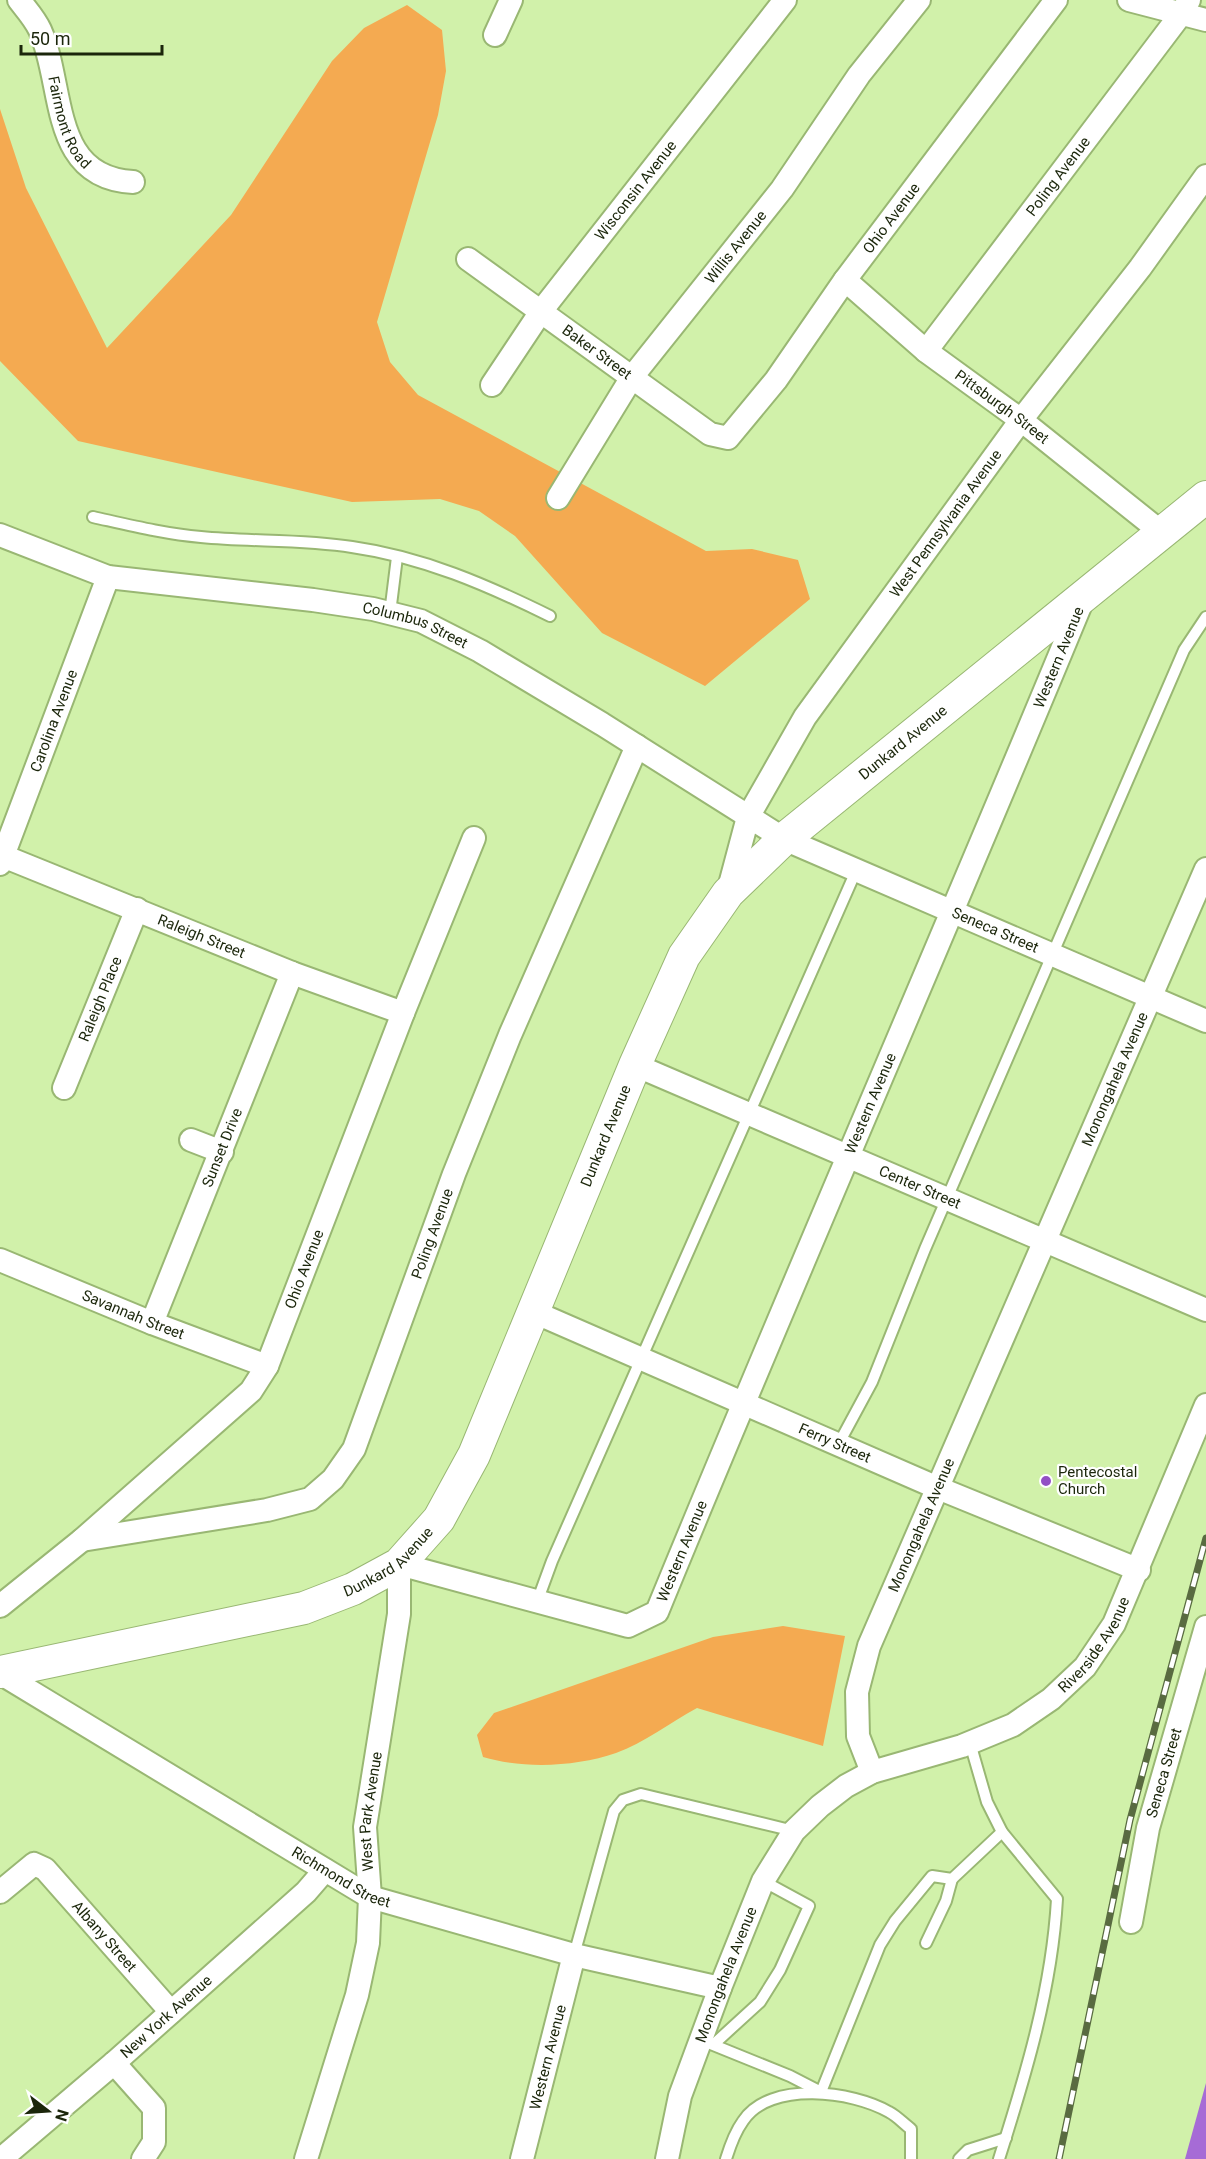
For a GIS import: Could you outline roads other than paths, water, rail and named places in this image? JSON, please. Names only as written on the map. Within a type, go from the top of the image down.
[{"type":"main road","name":"Dunkard Avenue","points":[[0,1673],[304,1608],[353,1589],[399,1564],[439,1519],[474,1455],[635,1065],[684,956],[728,893],[784,839],[1206,496]]},
{"type":"street","name":"Fairmont Road","points":[[19,0],[40,31],[56,100],[80,159],[97,173],[114,181],[133,182]]},
{"type":"street","points":[[495,35],[511,0]]},
{"type":"street","name":"Wisconsin Avenue","points":[[492,385],[542,310],[785,0]]},
{"type":"street","name":"Willis Avenue","points":[[558,498],[633,377],[782,189],[860,75],[919,0]]},
{"type":"street","name":"Ohio Avenue","points":[[728,438],[776,380],[845,280],[1056,0]]},
{"type":"street","points":[[1129,0],[1185,7],[1206,20]]},
{"type":"street","name":"Poling Avenue","points":[[926,351],[1185,7]]},
{"type":"street","name":"West Pennsylvania Avenue","points":[[728,893],[748,817],[805,717],[1021,420],[1140,267],[1206,176]]},
{"type":"street","name":"Baker Street","points":[[468,259],[542,310],[710,434],[728,438]]},
{"type":"street","name":"Pittsburgh Street","points":[[845,280],[926,351],[1021,420],[1161,532]]},
{"type":"street","name":"Columbus Street","points":[[0,535],[108,578],[313,600],[390,613],[421,621],[480,651],[784,839]]},
{"type":"street","name":"Carolina Avenue","points":[[2,860],[108,578]]},
{"type":"street","name":"Western Avenue","points":[[537,1602],[628,1626],[657,1612],[743,1404],[954,911],[1084,596]]},
{"type":"street","name":"Poling Avenue","points":[[82,1540],[267,1510],[310,1499],[333,1479],[354,1449],[401,1313],[458,1163],[510,1035],[637,746]]},
{"type":"street","name":"Ohio Avenue","points":[[0,1606],[82,1540],[251,1391],[267,1366],[403,1013],[474,838]]},
{"type":"street","name":"Seneca Street","points":[[784,839],[1206,1021]]},
{"type":"street","name":"Raleigh Street","points":[[2,860],[137,909],[292,973],[403,1013]]},
{"type":"street","name":"Monongahela Avenue","points":[[667,2159],[680,2096],[707,2042],[720,1988],[763,1881],[794,1831],[820,1806],[846,1786],[872,1772],[858,1736],[857,1692],[869,1646],[1206,869]]},
{"type":"street","name":"Raleigh Place","points":[[64,1088],[137,909]]},
{"type":"street","name":"Sunset Drive","points":[[152,1323],[292,973]]},
{"type":"street","name":"Center Street","points":[[635,1065],[1206,1310]]},
{"type":"street","points":[[191,1140],[222,1152]]},
{"type":"street","name":"Savannah Street","points":[[0,1260],[152,1323],[267,1366]]},
{"type":"street","name":"Ferry Street","points":[[534,1312],[938,1488],[1139,1570]]},
{"type":"street","name":"Riverside Avenue","points":[[872,1772],[970,1743],[1013,1725],[1051,1699],[1085,1667],[1114,1624],[1139,1570],[1206,1405]]},
{"type":"street","points":[[399,1564],[537,1602]]},
{"type":"street","name":"West Park Avenue","points":[[306,2159],[357,1995],[368,1943],[370,1897],[365,1827],[399,1614],[399,1564]]},
{"type":"street","name":"Seneca Street","points":[[1131,1922],[1148,1828],[1206,1627]]},
{"type":"street","name":"Richmond Street","points":[[0,1673],[370,1897],[574,1955],[720,1988]]},
{"type":"street","name":"Albany Street","points":[[0,1892],[34,1864],[45,1869],[171,2012]]},
{"type":"street","name":"New York Avenue","points":[[1,2159],[114,2063],[306,1892],[326,1870]]},
{"type":"street","name":"Western Avenue","points":[[522,2159],[574,1955]]},
{"type":"street","points":[[114,2063],[154,2108],[154,2142],[143,2159]]},
{"type":"lane","points":[[93,517],[201,537],[277,540],[353,547],[397,556],[479,581],[550,616]]},
{"type":"lane","points":[[390,613],[397,556]]},
{"type":"lane","points":[[838,1445],[872,1382],[947,1199],[1184,650],[1206,617]]},
{"type":"lane","points":[[537,1602],[552,1561],[856,871]]},
{"type":"lane","points":[[970,1743],[987,1802],[1002,1832],[1056,1899],[1054,1948],[1038,2028],[999,2159]]},
{"type":"lane","points":[[574,1955],[595,1888],[614,1811],[623,1800],[641,1794],[794,1831]]},
{"type":"lane","points":[[926,1943],[946,1900],[952,1879],[1002,1832]]},
{"type":"lane","points":[[820,2092],[880,1945],[895,1921],[932,1875],[952,1879]]},
{"type":"lane","points":[[707,2042],[760,2002],[780,1970],[809,1906],[763,1881]]},
{"type":"lane","points":[[707,2042],[790,2076],[820,2092],[889,2111],[911,2129],[912,2159]]},
{"type":"lane","points":[[726,2159],[743,2120],[758,2107],[775,2098],[798,2093],[820,2092]]},
{"type":"lane","points":[[959,2159],[968,2150],[1006,2138]]},
{"type":"railway","points":[[1059,2159],[1130,1820],[1206,1538]]},
{"type":"place","name":"Pentecostal Church","points":[[1046,1481]]}]
